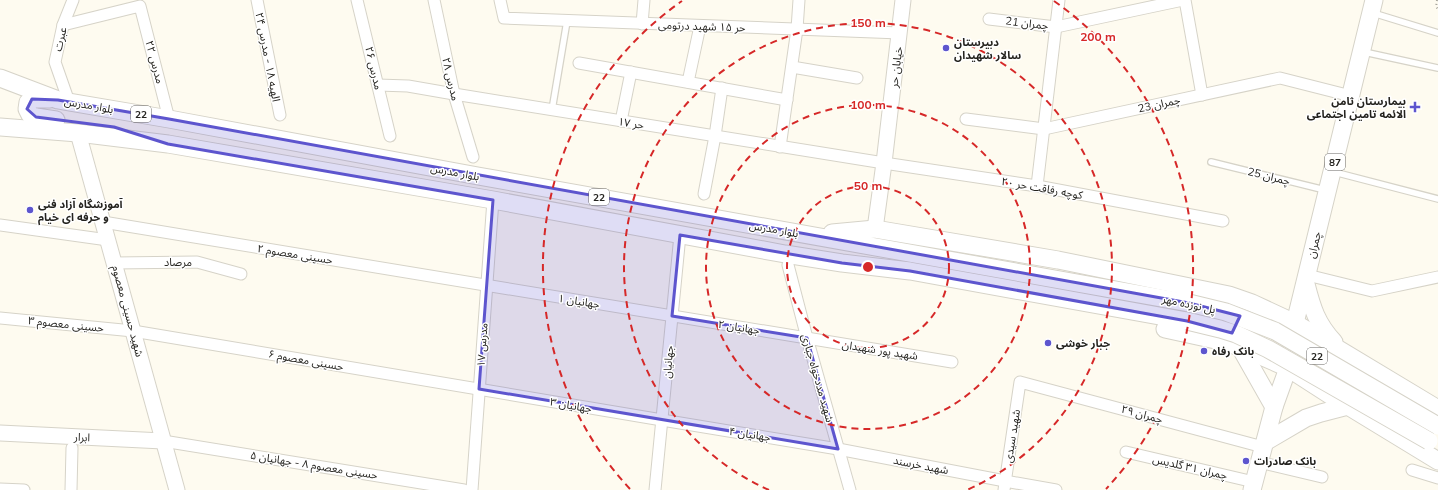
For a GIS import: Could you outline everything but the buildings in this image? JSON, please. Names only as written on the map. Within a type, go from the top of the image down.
[{"type":"main road","name":"چمران","points":[[1253,486],[1274,407],[1288,368],[1295,324],[1373,6]]},
{"type":"main road","name":"بلوار مدرس","points":[[0,78],[64,101],[914,253]]},
{"type":"main road","points":[[64,101],[32,99],[28,102],[27,109],[30,115],[36,117],[114,126],[136,132],[168,144]]},
{"type":"main road","name":"بلوار مدرس","points":[[0,127],[78,132],[168,144],[842,263],[910,271]]},
{"type":"main road","points":[[808,235],[875,229],[1058,260],[1229,295],[1252,303],[1295,324],[1438,409]]},
{"type":"main road","name":"پل نوزده مهر","points":[[914,253],[1189,303],[1226,312],[1275,331],[1438,426]]},
{"type":"main road","points":[[842,263],[908,282],[1141,324],[1220,341],[1240,347],[1288,368],[1438,461]]},
{"type":"main road","name":"پل نوزده مهر","points":[[910,271],[1187,321],[1236,334],[1268,349],[1433,444]]},
{"type":"main road","points":[[1306,278],[1311,306],[1316,319],[1326,334],[1349,356]]},
{"type":"main road","points":[[1220,341],[1236,329],[1239,322],[1239,307],[1235,300],[1229,295]]},
{"type":"main road","points":[[1240,347],[1274,407]]},
{"type":"main road","points":[[1333,397],[1330,389],[1334,372],[1347,362],[1349,356]]},
{"type":"main road","points":[[1263,450],[1306,418],[1348,406]]},
{"type":"street","name":"عبرت","points":[[64,101],[55,62],[63,25],[74,0]]},
{"type":"street","name":"الهیه ۱۸ - مدرس ۲۴","points":[[257,0],[280,115]]},
{"type":"street","name":"مدرس ۲۶","points":[[357,0],[390,136]]},
{"type":"street","name":"مدرس ۲۸","points":[[434,0],[454,94],[473,157]]},
{"type":"street","name":"حر ۱۵ شهید درتومی","points":[[500,0],[504,18],[900,33]]},
{"type":"street","points":[[642,24],[644,0]]},
{"type":"street","points":[[780,147],[788,100],[799,0]]},
{"type":"street","name":"خیابان حر","points":[[875,229],[903,0]]},
{"type":"street","points":[[1037,186],[1059,0]]},
{"type":"street","points":[[1184,0],[1202,95]]},
{"type":"street","name":"چمران 21","points":[[989,19],[1056,27],[1184,0]]},
{"type":"street","name":"مدرس ۲۲","points":[[63,25],[140,6],[170,119]]},
{"type":"street","points":[[688,82],[700,26]]},
{"type":"street","points":[[579,63],[788,100]]},
{"type":"street","points":[[792,67],[857,78]]},
{"type":"street","points":[[622,121],[631,72]]},
{"type":"street","name":"چمران 23","points":[[966,119],[1044,129],[1280,78],[1351,96]]},
{"type":"street","name":"حر ۱۷","points":[[378,85],[408,86],[884,163]]},
{"type":"street","points":[[704,194],[722,88]]},
{"type":"street","name":"شهید حسینی معصوم","points":[[78,132],[177,490]]},
{"type":"street","name":"کوچه رفاقت حر ۲۰","points":[[884,163],[1037,186],[1222,221]]},
{"type":"street","name":"مدرس ۱۷","points":[[472,490],[492,200]]},
{"type":"street","name":"حسینی معصوم ۲","points":[[103,222],[486,286]]},
{"type":"street","points":[[0,225],[108,240]]},
{"type":"street","name":"جهانیان","points":[[655,490],[680,235]]},
{"type":"street","name":"مرصاد","points":[[114,262],[198,262],[241,274]]},
{"type":"street","name":"شهید مددخواه جباری","points":[[788,265],[850,490]]},
{"type":"street","points":[[1306,278],[1372,291],[1438,277]]},
{"type":"street","name":"جهانیان ۱","points":[[486,286],[672,316]]},
{"type":"street","name":"جهانیان ۲","points":[[672,316],[807,338]]},
{"type":"street","name":"حسینی معصوم ۳","points":[[0,318],[133,331]]},
{"type":"street","name":"حسینی معصوم ۶","points":[[133,331],[479,389]]},
{"type":"street","name":"شهید پور شهیدان","points":[[807,338],[952,362]]},
{"type":"street","name":"چمران ۲۹","points":[[1020,382],[1263,450],[1322,477]]},
{"type":"street","name":"شهید سیدی","points":[[1004,486],[1020,382]]},
{"type":"street","name":"جهانیان ۳","points":[[479,389],[662,420]]},
{"type":"street","name":"جهانیان ۴","points":[[662,420],[838,448]]},
{"type":"street","name":"ابرار","points":[[0,433],[163,441]]},
{"type":"street","name":"حسینی معصوم ۸ - جهانیان ۵","points":[[163,441],[464,490]]},
{"type":"street","points":[[71,490],[72,448]]},
{"type":"street","name":"شهید خرسند","points":[[838,448],[1004,486],[1056,490]]},
{"type":"street","name":"چمران ۳۱ گلدیس","points":[[1126,452],[1253,486]]},
{"type":"street","points":[[1412,470],[1438,478]]},
{"type":"street","points":[[0,489],[24,490]]},
{"type":"lane","points":[[1373,6],[1438,34]]},
{"type":"lane","points":[[552,110],[567,21]]},
{"type":"lane","points":[[1362,51],[1438,68]]},
{"type":"lane","name":"چمران 25","points":[[1211,162],[1328,190]]},
{"type":"lane","points":[[1332,172],[1438,199]]},
{"type":"path","points":[[1437,0],[1436,7],[1438,9]]},
{"type":"highlighted area","points":[[32,99],[58,100],[1189,303],[1240,316],[1232,333],[1187,321],[910,271],[842,263],[680,235],[672,316],[807,338],[838,449],[479,389],[493,200],[168,144],[114,127],[36,117],[27,109]]},
{"type":"place","name":"دبیرستان سالار شهیدان","points":[[946,48]]},
{"type":"place","name":"بیمارستان ثامن الائمه تامین اجتماعی","points":[[1415,107]]},
{"type":"place","name":"آموزشگاه آزاد فنی و حرفه ای خیام","points":[[30,210]]},
{"type":"place","name":"جبار خوشی","points":[[1048,343]]},
{"type":"place","name":"بانک رفاه","points":[[1204,351]]},
{"type":"place","name":"بانک صادرات","points":[[1246,461]]}]
